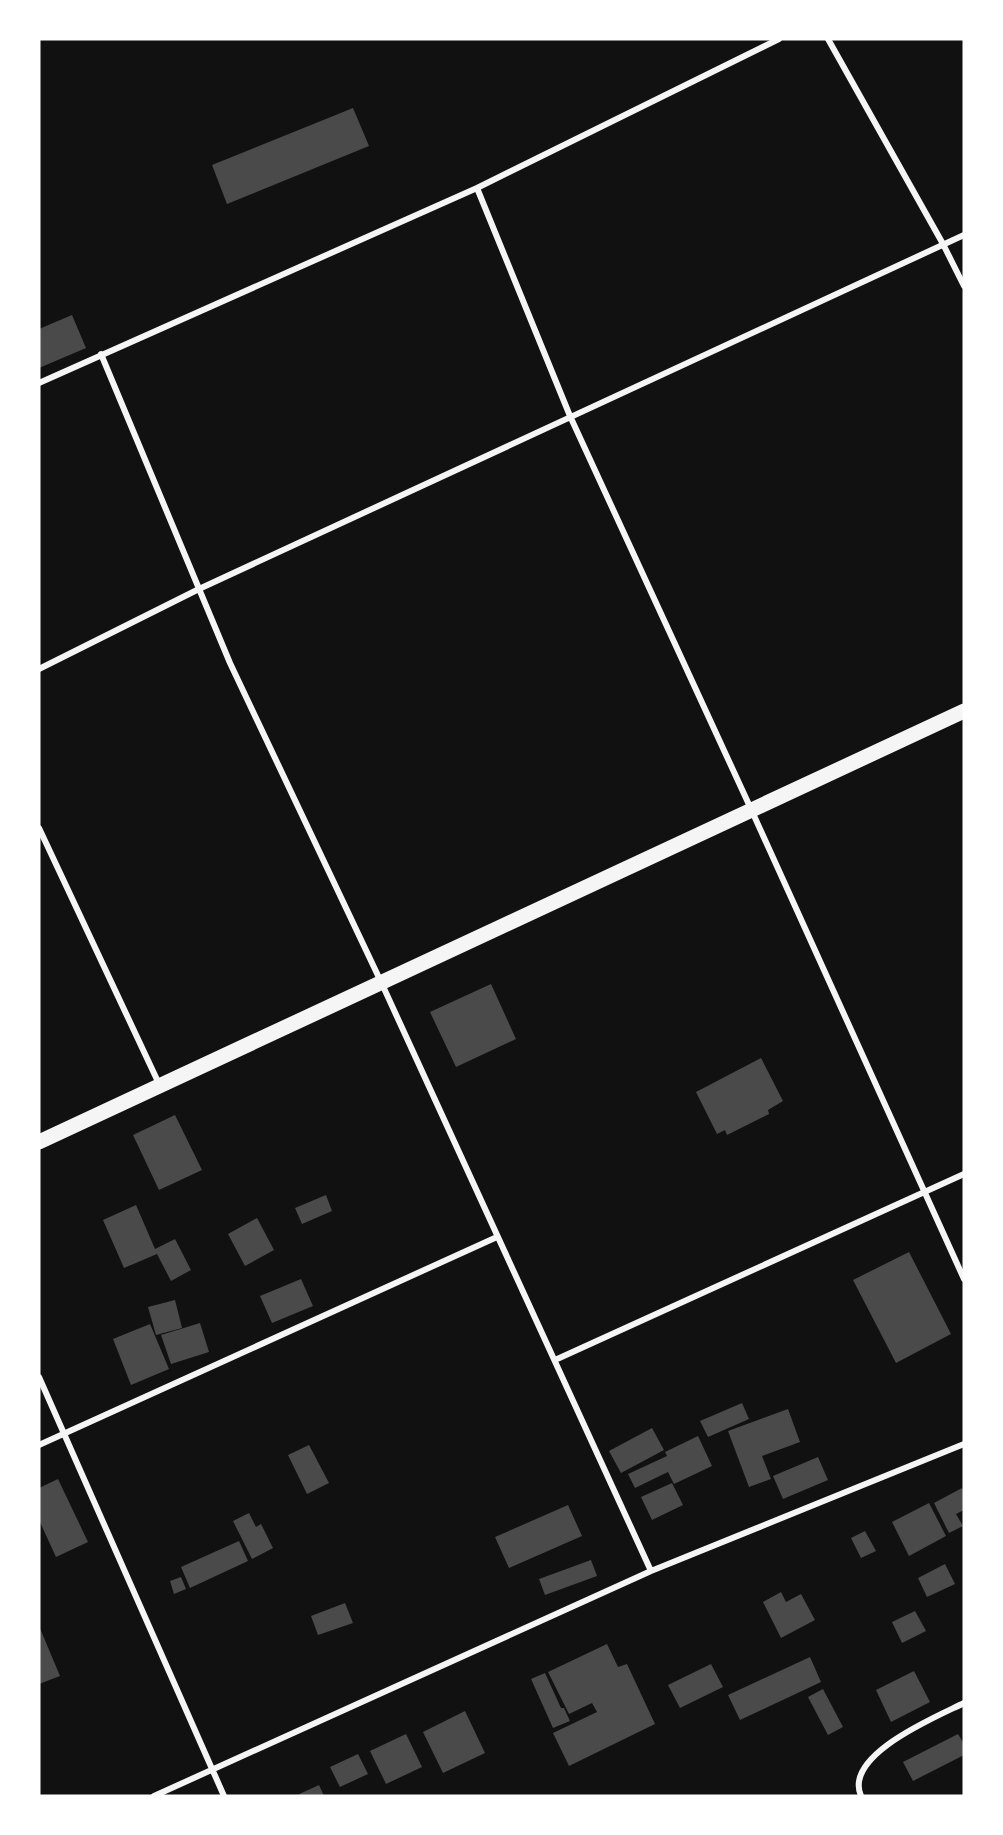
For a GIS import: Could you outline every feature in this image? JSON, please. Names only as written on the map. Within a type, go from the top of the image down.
[{"type":"main road","points":[[39,1142],[964,711]]},
{"type":"street","points":[[39,383],[477,188],[779,39]]},
{"type":"street","points":[[828,39],[943,244],[964,286]]},
{"type":"street","points":[[477,188],[570,416],[964,1279]]},
{"type":"street","points":[[39,669],[199,589],[964,235]]},
{"type":"street","points":[[101,354],[230,663],[382,984],[651,1571]]},
{"type":"street","points":[[39,828],[160,1086]]},
{"type":"street","points":[[555,1360],[964,1174]]},
{"type":"street","points":[[39,1445],[497,1237]]},
{"type":"street","points":[[39,1377],[224,1796]]},
{"type":"street","points":[[154,1796],[651,1571],[964,1444]]},
{"type":"street","points":[[861,1796],[858,1782],[861,1773],[886,1745],[910,1730],[964,1703]]},
{"type":"building","points":[[353,108],[369,146],[227,204],[212,165]]},
{"type":"building","points":[[72,315],[86,348],[39,368],[39,329]]},
{"type":"building","points":[[491,984],[516,1039],[456,1067],[430,1012]]},
{"type":"building","points":[[761,1058],[783,1101],[768,1110],[769,1114],[727,1135],[725,1130],[717,1134],[696,1092]]},
{"type":"building","points":[[175,1115],[202,1170],[159,1190],[133,1135]]},
{"type":"building","points":[[326,1195],[332,1211],[302,1224],[295,1208]]},
{"type":"building","points":[[136,1205],[155,1249],[175,1239],[191,1270],[171,1281],[157,1254],[124,1268],[103,1220]]},
{"type":"building","points":[[257,1218],[274,1250],[245,1266],[228,1234]]},
{"type":"building","points":[[909,1252],[951,1334],[896,1363],[853,1280]]},
{"type":"building","points":[[301,1279],[313,1306],[272,1323],[260,1296]]},
{"type":"building","points":[[175,1300],[182,1328],[156,1335],[148,1307]]},
{"type":"building","points":[[200,1323],[209,1352],[171,1364],[161,1335]]},
{"type":"building","points":[[150,1324],[169,1369],[131,1385],[113,1339]]},
{"type":"building","points":[[742,1403],[749,1419],[708,1437],[700,1421]]},
{"type":"building","points":[[788,1409],[800,1442],[762,1456],[771,1479],[749,1487],[728,1431]]},
{"type":"building","points":[[652,1428],[664,1450],[621,1473],[609,1451]]},
{"type":"building","points":[[698,1436],[712,1466],[674,1484],[668,1472],[635,1488],[628,1474],[667,1456],[665,1452]]},
{"type":"building","points":[[309,1445],[329,1483],[307,1494],[288,1455]]},
{"type":"building","points":[[818,1457],[828,1480],[783,1499],[773,1476]]},
{"type":"building","points":[[58,1479],[88,1542],[56,1557],[39,1520],[39,1488]]},
{"type":"building","points":[[672,1483],[683,1505],[652,1520],[641,1497]]},
{"type":"building","points":[[962,1488],[964,1510],[956,1514],[963,1526],[949,1533],[934,1503]]},
{"type":"building","points":[[929,1503],[946,1536],[909,1556],[892,1522]]},
{"type":"building","points":[[568,1505],[582,1536],[509,1568],[495,1537]]},
{"type":"building","points":[[249,1513],[256,1527],[261,1524],[273,1548],[252,1559],[233,1521]]},
{"type":"building","points":[[865,1531],[876,1551],[861,1558],[851,1538]]},
{"type":"building","points":[[239,1541],[248,1561],[190,1588],[181,1567]]},
{"type":"building","points":[[591,1560],[597,1576],[545,1595],[539,1579]]},
{"type":"building","points":[[945,1564],[955,1584],[927,1597],[918,1578]]},
{"type":"building","points":[[181,1577],[186,1589],[174,1594],[170,1581]]},
{"type":"building","points":[[781,1592],[786,1602],[801,1594],[815,1620],[781,1638],[763,1602]]},
{"type":"building","points":[[345,1603],[353,1623],[318,1635],[311,1616]]},
{"type":"building","points":[[915,1611],[926,1631],[902,1643],[892,1622]]},
{"type":"building","points":[[39,1626],[60,1676],[39,1684]]},
{"type":"building","points":[[607,1644],[618,1667],[627,1664],[655,1724],[569,1766],[553,1733],[597,1712],[592,1703],[569,1714],[548,1672]]},
{"type":"building","points":[[810,1657],[821,1682],[740,1720],[728,1695]]},
{"type":"building","points":[[711,1664],[723,1687],[680,1708],[668,1685]]},
{"type":"building","points":[[914,1671],[930,1702],[891,1722],[876,1690]]},
{"type":"building","points":[[545,1673],[561,1708],[564,1708],[570,1721],[553,1728],[531,1679]]},
{"type":"building","points":[[823,1689],[843,1727],[828,1735],[808,1697]]},
{"type":"building","points":[[465,1711],[485,1753],[443,1773],[423,1732]]},
{"type":"building","points":[[406,1734],[422,1767],[386,1784],[370,1751]]},
{"type":"building","points":[[958,1734],[964,1744],[964,1755],[913,1781],[903,1762]]},
{"type":"building","points":[[358,1754],[368,1774],[340,1787],[330,1767]]},
{"type":"building","points":[[319,1785],[324,1796],[295,1796]]}]
